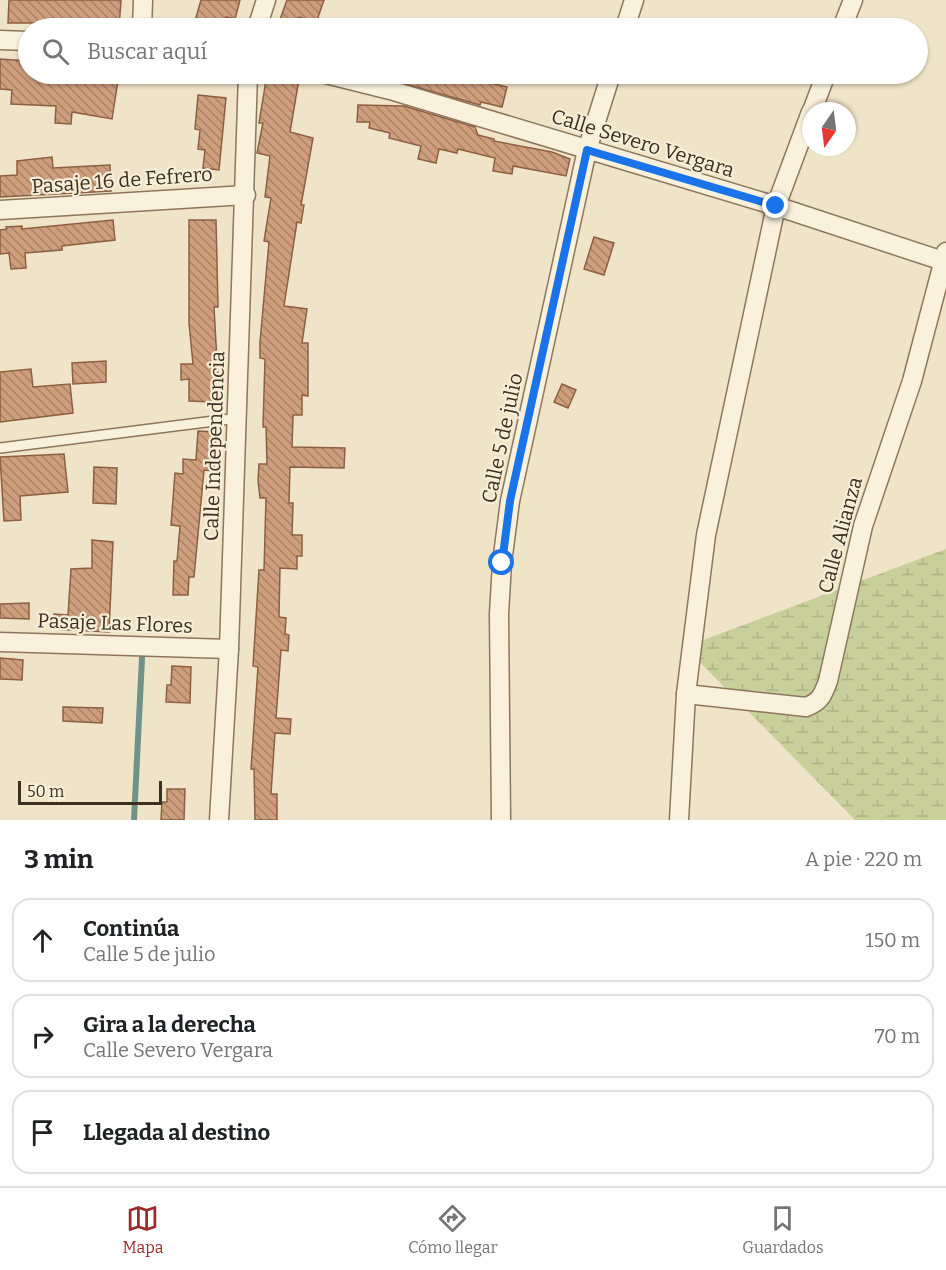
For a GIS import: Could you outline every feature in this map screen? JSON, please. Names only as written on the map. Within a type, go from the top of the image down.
[{"type":"street","points":[[142,18],[143,0]]},
{"type":"street","points":[[260,18],[266,0]]},
{"type":"street","points":[[628,18],[634,0]]},
{"type":"street","points":[[846,18],[853,0]]},
{"type":"street","points":[[0,40],[18,41]]},
{"type":"street","name":"Calle Independencia","points":[[219,820],[229,649],[246,195],[248,84]]},
{"type":"street","name":"Calle Severo Vergara","points":[[366,84],[945,258]]},
{"type":"street","name":"Calle 5 de julio","points":[[501,820],[499,614],[502,563],[510,501],[587,150],[608,84]]},
{"type":"street","points":[[815,102],[822,84]]},
{"type":"street","points":[[680,820],[686,694],[706,535],[776,206],[802,136]]},
{"type":"street","name":"Pasaje 16 de Fefrero","points":[[0,210],[246,195]]},
{"type":"street","name":"Calle Alianza","points":[[686,694],[806,707],[816,703],[822,697],[828,681],[863,526],[912,381],[945,258]]},
{"type":"street","name":"Pasaje Las Flores","points":[[0,642],[229,649]]},
{"type":"lane","points":[[0,448],[238,418]]},
{"type":"green space","points":[[946,549],[946,820],[855,820],[685,647]]},
{"type":"building","points":[[9,0],[121,0],[120,18],[18,18],[18,23],[8,23]]},
{"type":"building","points":[[201,0],[240,0],[235,18],[196,18]]},
{"type":"building","points":[[287,0],[324,0],[318,18],[281,18]]},
{"type":"building","points":[[0,59],[18,60],[18,84],[117,84],[112,119],[72,112],[71,124],[55,123],[56,106],[11,104],[12,90],[0,89]]},
{"type":"building","points":[[265,84],[298,84],[290,132],[313,138],[301,205],[304,205],[301,223],[297,222],[284,306],[307,309],[302,343],[308,343],[308,396],[302,395],[302,415],[293,415],[292,447],[345,448],[344,468],[290,467],[289,503],[293,503],[292,535],[302,535],[302,556],[297,556],[297,569],[280,568],[279,617],[286,618],[285,634],[289,635],[288,651],[281,650],[276,718],[291,719],[290,734],[275,733],[271,794],[277,794],[277,820],[255,820],[254,769],[251,769],[258,667],[253,666],[259,570],[264,570],[266,498],[260,498],[258,480],[259,464],[267,464],[266,427],[263,427],[265,359],[260,358],[260,342],[269,242],[264,241],[271,198],[265,197],[270,156],[257,153],[263,123],[259,123]]},
{"type":"building","points":[[405,84],[494,84],[507,87],[502,107],[481,102],[480,105]]},
{"type":"building","points":[[198,95],[226,98],[219,170],[203,168],[205,150],[198,149],[200,130],[195,129]]},
{"type":"building","points":[[358,105],[404,106],[475,127],[478,135],[494,139],[494,141],[552,152],[570,159],[566,176],[513,166],[512,174],[493,171],[495,158],[458,149],[457,153],[439,149],[436,163],[418,159],[421,146],[389,138],[390,133],[369,128],[370,122],[357,122]]},
{"type":"building","points":[[52,157],[53,168],[110,165],[111,191],[0,197],[0,176],[17,175],[17,161]]},
{"type":"building","points":[[113,220],[115,240],[62,246],[62,250],[25,253],[26,268],[11,269],[9,253],[0,254],[0,230],[7,229],[6,227],[22,226],[22,229]]},
{"type":"building","points":[[189,220],[216,220],[218,307],[214,307],[218,379],[213,379],[212,402],[189,401],[189,379],[181,380],[181,364],[193,364],[189,323]]},
{"type":"building","points":[[594,237],[614,243],[604,275],[584,269]]},
{"type":"building","points":[[106,361],[106,382],[73,384],[72,363]]},
{"type":"building","points":[[31,369],[33,387],[70,384],[73,413],[0,422],[0,372]]},
{"type":"building","points":[[562,384],[576,390],[568,408],[554,402]]},
{"type":"building","points":[[198,431],[216,432],[214,471],[204,470],[194,577],[189,577],[188,595],[173,595],[174,561],[177,561],[180,526],[171,525],[175,473],[183,474],[183,459],[196,460]]},
{"type":"building","points":[[64,454],[68,492],[20,496],[21,520],[4,521],[0,457]]},
{"type":"building","points":[[94,467],[117,468],[116,504],[93,503]]},
{"type":"building","points":[[92,540],[113,542],[109,632],[53,629],[54,614],[68,615],[71,569],[92,568]]},
{"type":"building","points":[[29,603],[29,619],[0,618],[0,604]]},
{"type":"building","points":[[0,658],[23,660],[22,680],[0,679]]},
{"type":"building","points":[[172,666],[191,667],[190,703],[166,702],[167,685],[171,685]]},
{"type":"building","points":[[63,707],[103,708],[102,723],[63,721]]},
{"type":"building","points":[[167,789],[185,789],[184,820],[161,820],[162,802],[167,802]]},
{"type":"waterway","points":[[134,820],[142,658]]},
{"type":"route","points":[[502,563],[510,501],[587,150],[776,206]]}]
